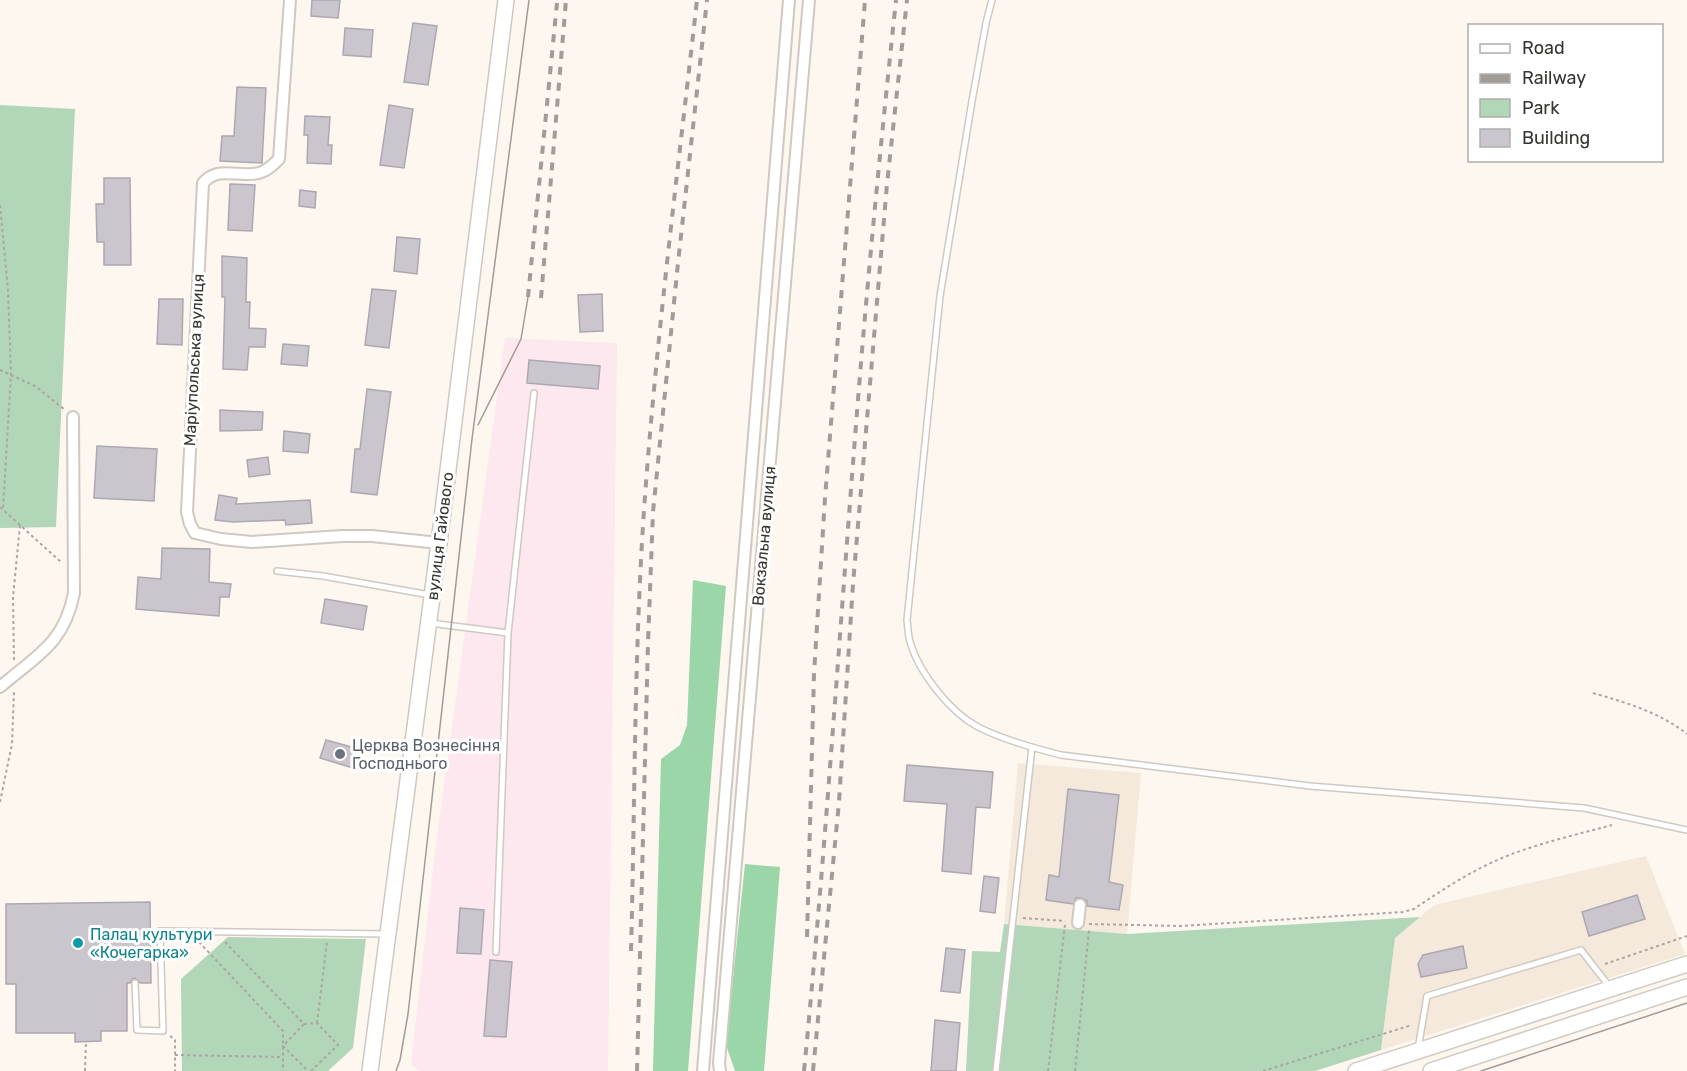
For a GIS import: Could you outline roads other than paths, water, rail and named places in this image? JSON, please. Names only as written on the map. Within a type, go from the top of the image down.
[{"type":"street","name":"Маріупольська вулиця","points":[[290,0],[279,159],[269,168],[258,173],[219,172],[207,178],[203,183],[187,512],[190,524],[195,533],[221,539],[252,542],[372,536],[440,543]]},
{"type":"street","name":"вулиця Гайового","points":[[370,1071],[440,543],[506,0]]},
{"type":"street","name":"Вокзальна вулиця","points":[[703,1071],[789,0]]},
{"type":"street","name":"Вокзальна вулиця","points":[[720,1071],[809,0]]},
{"type":"street","points":[[0,687],[55,640],[65,625],[74,593],[73,417]]},
{"type":"street","points":[[1078,923],[1080,905]]},
{"type":"street","points":[[1356,1071],[1687,964]]},
{"type":"street","points":[[1431,1071],[1687,987]]},
{"type":"lane","points":[[992,0],[972,101],[940,296],[908,620],[910,641],[916,659],[928,679],[953,708],[977,727],[1061,755],[1310,786],[1584,808],[1687,830]]},
{"type":"lane","points":[[496,952],[508,633],[534,393]]},
{"type":"lane","points":[[278,571],[323,576],[432,596]]},
{"type":"lane","points":[[429,622],[508,633]]},
{"type":"lane","points":[[996,1071],[1032,747]]},
{"type":"lane","points":[[135,983],[137,1030],[163,1030],[160,931],[387,934]]},
{"type":"lane","points":[[1417,1052],[1427,996],[1581,950],[1612,990]]},
{"type":"tram line","points":[[396,1071],[408,1014],[472,439],[529,0]]},
{"type":"tram line","points":[[478,425],[521,339],[528,297]]},
{"type":"tram line","points":[[1481,1071],[1687,1003]]},
{"type":"railway","points":[[541,298],[566,0]]},
{"type":"railway","points":[[631,951],[637,675],[644,510],[661,319],[697,0]]},
{"type":"railway","points":[[637,1071],[653,512],[707,0]]},
{"type":"railway","points":[[807,937],[814,674],[825,498],[865,0]]},
{"type":"railway","points":[[804,1071],[865,319],[896,0]]},
{"type":"railway","points":[[813,1071],[839,802],[853,584],[887,184],[907,0]]},
{"type":"railway","points":[[528,297],[557,3]]},
{"type":"place","name":"Церква Вознесіння Господнього","points":[[340,754]]},
{"type":"place","name":"Палац культури «Кочегарка»","points":[[78,943]]}]
